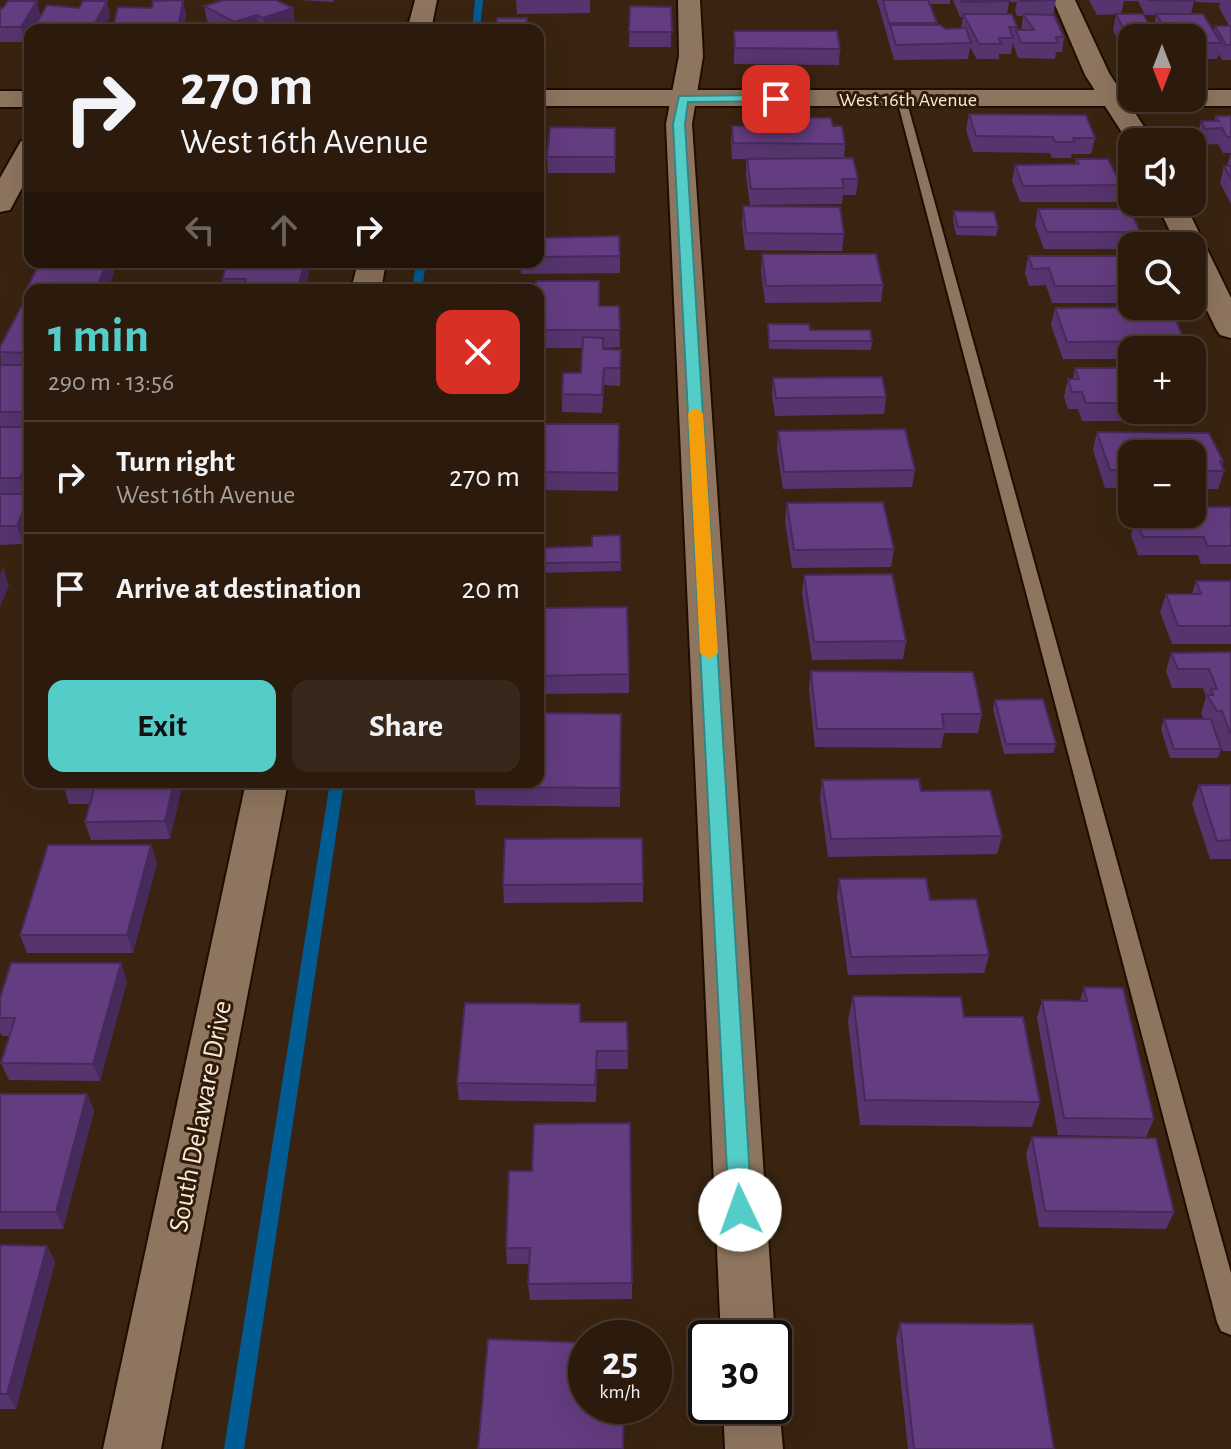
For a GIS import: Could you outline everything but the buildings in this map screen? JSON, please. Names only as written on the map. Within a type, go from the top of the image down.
[{"type":"street","points":[[420,24],[426,0]]},
{"type":"street","points":[[689,0],[691,56],[680,140],[747,1320]]},
{"type":"street","points":[[1064,0],[1097,75],[1133,128]]},
{"type":"street","name":"West 16th Avenue","points":[[544,98],[1231,98]]},
{"type":"street","points":[[0,99],[24,99]]},
{"type":"street","points":[[0,204],[24,158]]},
{"type":"street","points":[[1206,276],[1231,329]]},
{"type":"street","name":"South Delaware Drive","points":[[132,1449],[266,788]]},
{"type":"street","points":[[752,1424],[754,1449]]},
{"type":"lane","points":[[900,99],[1231,1322]]},
{"type":"waterway","points":[[477,24],[479,0]]},
{"type":"waterway","points":[[418,284],[420,268]]},
{"type":"waterway","points":[[234,1449],[336,788]]},
{"type":"slow traffic","points":[[695,413],[709,653]]},
{"type":"route","points":[[740,1210],[679,124],[683,99],[776,99]]}]
